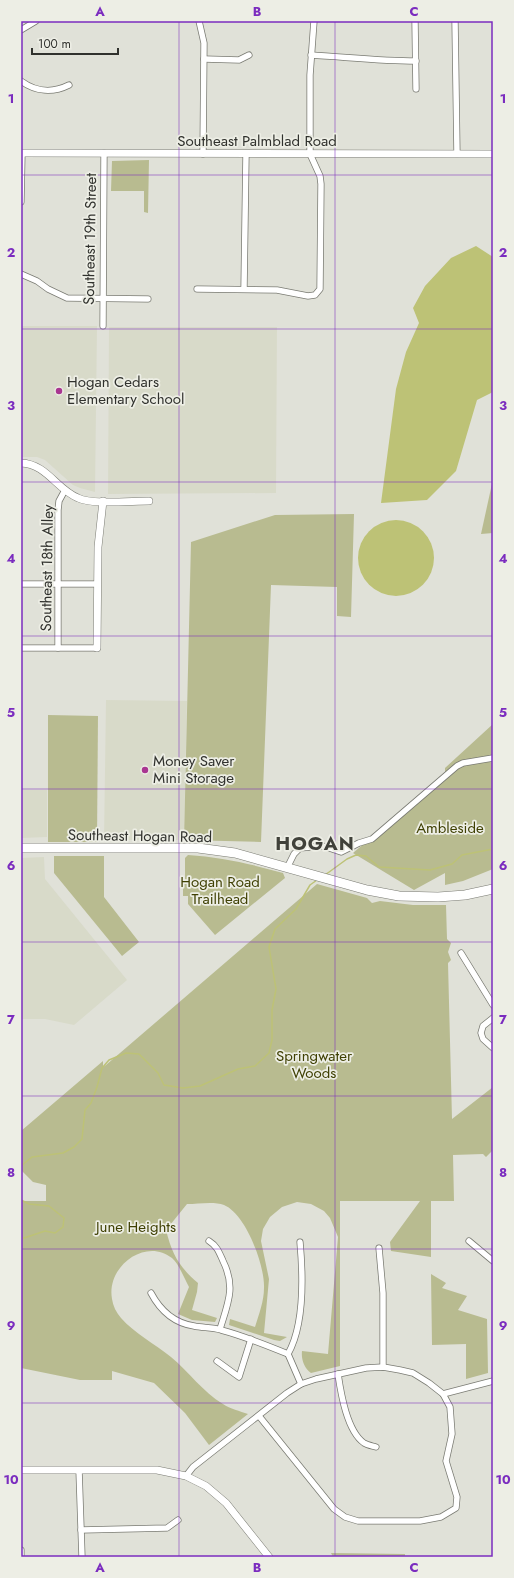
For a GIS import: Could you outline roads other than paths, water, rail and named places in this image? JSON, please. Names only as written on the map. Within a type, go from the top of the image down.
[{"type":"main road","name":"Southeast Hogan Road","points":[[21,848],[198,848],[236,853],[327,880],[386,894],[415,897],[465,895],[493,889]]},
{"type":"street","points":[[22,26],[36,21]]},
{"type":"street","points":[[199,21],[203,36],[204,59],[203,154]]},
{"type":"street","points":[[197,289],[281,290],[307,296],[315,295],[321,286],[321,184],[320,176],[310,154],[311,55],[314,21]]},
{"type":"street","points":[[415,21],[416,90]]},
{"type":"street","points":[[455,21],[457,154]]},
{"type":"street","points":[[204,59],[239,60],[249,55]]},
{"type":"street","points":[[311,55],[370,58],[383,61],[416,61]]},
{"type":"street","points":[[21,81],[33,89],[41,90],[59,90],[69,85]]},
{"type":"street","points":[[21,153],[21,202]]},
{"type":"street","name":"Southeast Palmblad Road","points":[[21,153],[493,154]]},
{"type":"street","name":"Southeast 19th Street","points":[[103,326],[104,153]]},
{"type":"street","points":[[244,289],[246,154]]},
{"type":"street","points":[[21,274],[37,281],[48,289],[66,298],[148,299]]},
{"type":"street","points":[[21,463],[37,466],[66,490],[84,500],[148,501]]},
{"type":"street","name":"Southeast 18th Alley","points":[[58,648],[58,506],[60,499],[66,490]]},
{"type":"street","points":[[21,648],[97,648],[98,546],[103,501]]},
{"type":"street","points":[[21,584],[97,584]]},
{"type":"street","points":[[287,868],[294,854],[300,848],[323,846],[341,852],[359,843],[372,839],[457,766],[463,763],[493,758]]},
{"type":"street","points":[[461,953],[493,1006]]},
{"type":"street","points":[[493,1018],[483,1026],[481,1033],[483,1039],[493,1048]]},
{"type":"street","points":[[209,1241],[216,1246],[230,1280],[230,1293],[220,1329]]},
{"type":"street","points":[[469,1241],[493,1261]]},
{"type":"street","points":[[288,1354],[295,1337],[299,1314],[303,1273],[300,1242]]},
{"type":"street","points":[[379,1248],[383,1292],[383,1367]]},
{"type":"street","points":[[151,1293],[160,1307],[176,1319],[194,1326],[220,1329],[252,1339],[288,1354],[301,1384]]},
{"type":"street","points":[[217,1361],[239,1377],[252,1339]]},
{"type":"street","points":[[186,1476],[193,1467],[287,1393],[301,1384],[366,1368],[383,1367],[412,1373],[429,1382],[444,1394],[448,1400],[452,1420],[452,1434],[447,1454],[447,1468],[458,1504],[455,1510],[447,1515],[427,1521],[358,1521],[345,1517],[334,1509],[259,1416]]},
{"type":"street","points":[[338,1374],[343,1404],[356,1433],[365,1444],[376,1447]]},
{"type":"street","points":[[444,1394],[493,1381]]},
{"type":"street","points":[[21,1470],[157,1470],[186,1476],[206,1486],[226,1503],[269,1557]]},
{"type":"street","points":[[79,1470],[82,1557]]},
{"type":"street","points":[[81,1530],[167,1528],[178,1520]]},
{"type":"street","points":[[21,1550],[21,1557]]},
{"type":"waterway","points":[[325,875],[347,859],[356,855],[366,856],[379,867],[430,870],[452,864],[462,855],[493,849]]},
{"type":"waterway","points":[[21,1166],[32,1157],[63,1153],[74,1147],[82,1139],[85,1110],[91,1103],[102,1068],[109,1060],[126,1053],[139,1054],[158,1073],[164,1085],[183,1088],[200,1086],[238,1069],[255,1066],[269,1053],[272,1040],[272,1010],[276,989],[269,947],[275,929],[296,909],[310,885],[317,880]]},
{"type":"waterway","points":[[21,1200],[29,1204],[49,1206],[64,1218],[63,1227],[55,1233],[45,1231],[21,1239]]},
{"type":"place","name":"Hogan Cedars Elementary School","points":[[59,391]]},
{"type":"place","name":"Money Saver Mini Storage","points":[[145,770]]},
{"type":"district","name":"HOGAN","points":[[315,843]]},
{"type":"park label","name":"Ambleside","points":[[450,828]]},
{"type":"park label","name":"Hogan Road Trailhead","points":[[220,890]]},
{"type":"park label","name":"Springwater Woods","points":[[314,1064]]},
{"type":"park label","name":"June Heights","points":[[136,1227]]}]
